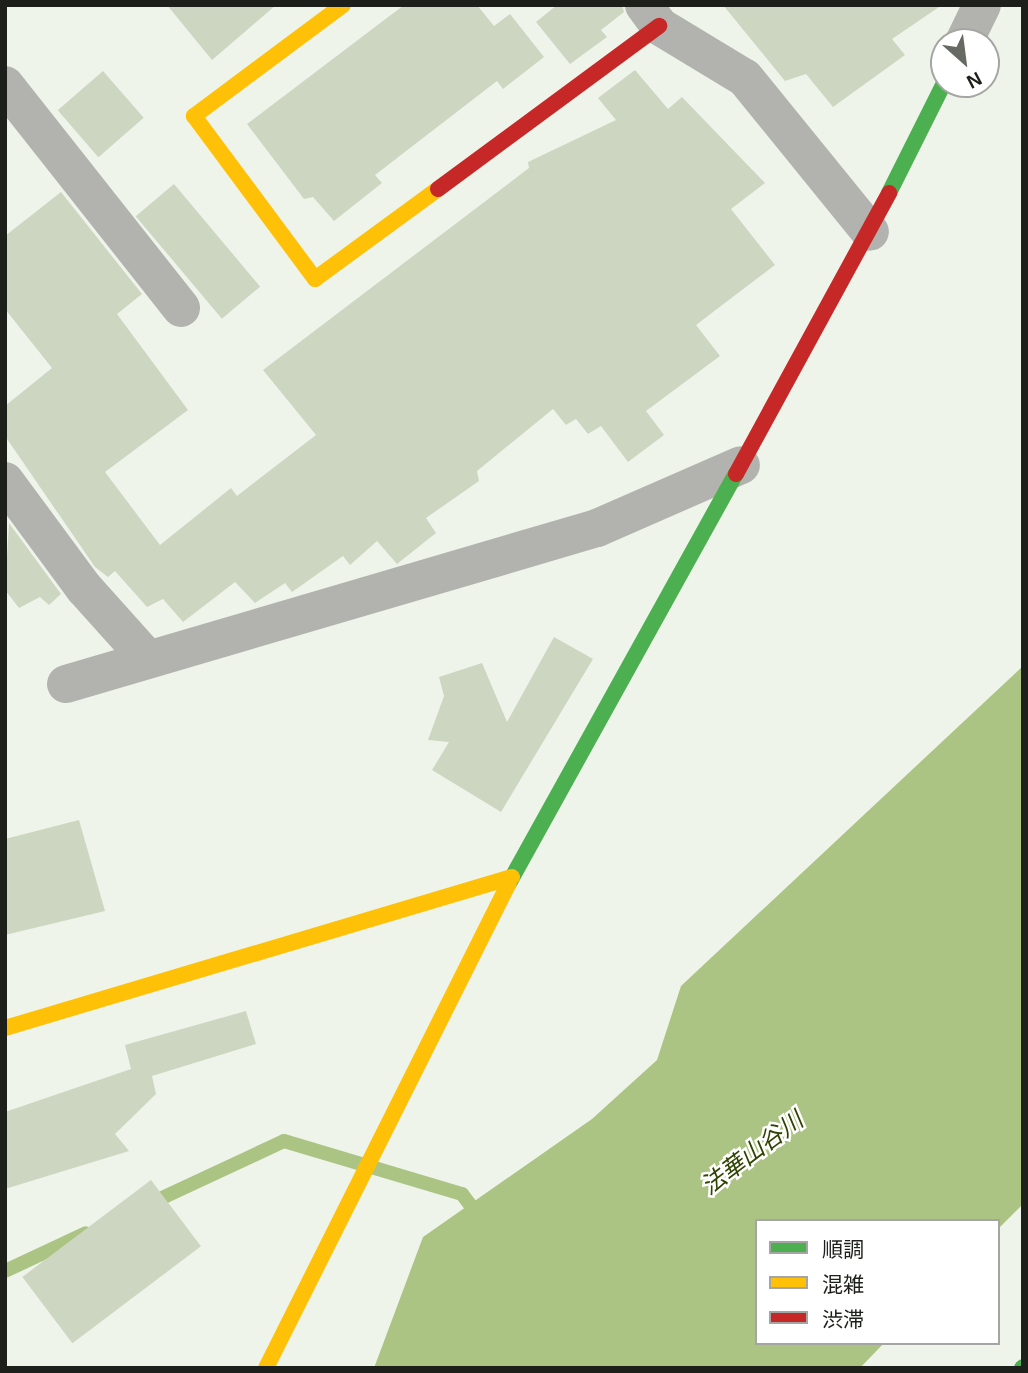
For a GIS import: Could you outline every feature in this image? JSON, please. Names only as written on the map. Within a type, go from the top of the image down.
[{"type":"street","points":[[344,5],[194,116],[315,279],[652,16],[744,78],[870,232]]},
{"type":"street","points":[[971,28],[982,5]]},
{"type":"street","points":[[6,88],[181,308]]},
{"type":"street","points":[[266,1368],[512,877],[870,232],[937,98]]},
{"type":"street","points":[[66,684],[146,657],[597,528],[741,466]]},
{"type":"street","points":[[5,481],[84,588],[146,657]]},
{"type":"street","points":[[5,1028],[512,877]]},
{"type":"water","name":"法華山谷川","points":[[1023,666],[1023,1204],[1000,1227],[1000,1219],[755,1219],[755,1345],[882,1345],[860,1368],[374,1368],[423,1237],[592,1119],[657,1060],[681,986]]},
{"type":"building","points":[[167,5],[276,5],[212,60]]},
{"type":"building","points":[[404,5],[477,5],[494,26],[510,14],[544,57],[503,89],[497,81],[375,175],[382,183],[334,221],[313,197],[304,199],[247,124]]},
{"type":"building","points":[[557,5],[622,5],[624,12],[601,30],[607,37],[570,64],[536,22]]},
{"type":"building","points":[[723,5],[942,5],[892,39],[905,55],[833,107],[806,74],[785,81]]},
{"type":"building","points":[[635,70],[668,109],[682,97],[765,183],[731,209],[775,265],[696,325],[720,356],[646,411],[664,435],[628,462],[601,426],[588,434],[576,419],[566,425],[553,409],[477,471],[479,481],[426,518],[436,533],[397,564],[377,541],[350,565],[343,556],[292,592],[285,583],[255,603],[235,582],[183,622],[163,599],[147,607],[115,571],[108,577],[95,567],[5,436],[5,406],[52,368],[5,309],[5,236],[61,192],[142,294],[117,314],[188,410],[105,472],[160,545],[231,488],[237,496],[316,435],[263,370],[529,168],[528,162],[616,120],[598,98]]},
{"type":"building","points":[[103,71],[144,118],[98,157],[58,110]]},
{"type":"building","points":[[174,184],[260,287],[222,319],[136,216]]},
{"type":"building","points":[[9,523],[61,594],[49,605],[40,597],[19,608],[5,590]]},
{"type":"building","points":[[554,637],[593,659],[501,812],[432,770],[449,742],[428,740],[444,696],[439,677],[482,663],[507,722]]},
{"type":"building","points":[[79,820],[105,911],[5,935],[5,839]]},
{"type":"building","points":[[246,1011],[256,1044],[152,1076],[156,1094],[115,1134],[129,1151],[5,1189],[5,1112],[131,1069],[125,1045]]},
{"type":"building","points":[[151,1180],[201,1246],[72,1343],[22,1277]]},
{"type":"waterway","points":[[149,1204],[284,1141],[462,1194],[480,1218]]},
{"type":"waterway","points":[[5,1271],[86,1233]]},
{"type":"traffic: fast","points":[[889,193],[936,98]]},
{"type":"traffic: fast","points":[[509,883],[736,474]]},
{"type":"traffic: slow","points":[[343,5],[194,116],[315,279],[438,189]]},
{"type":"traffic: slow","points":[[5,1028],[512,877]]},
{"type":"traffic: slow","points":[[266,1368],[509,883]]},
{"type":"traffic: jam","points":[[438,189],[659,26]]},
{"type":"traffic: jam","points":[[736,474],[889,193]]}]
